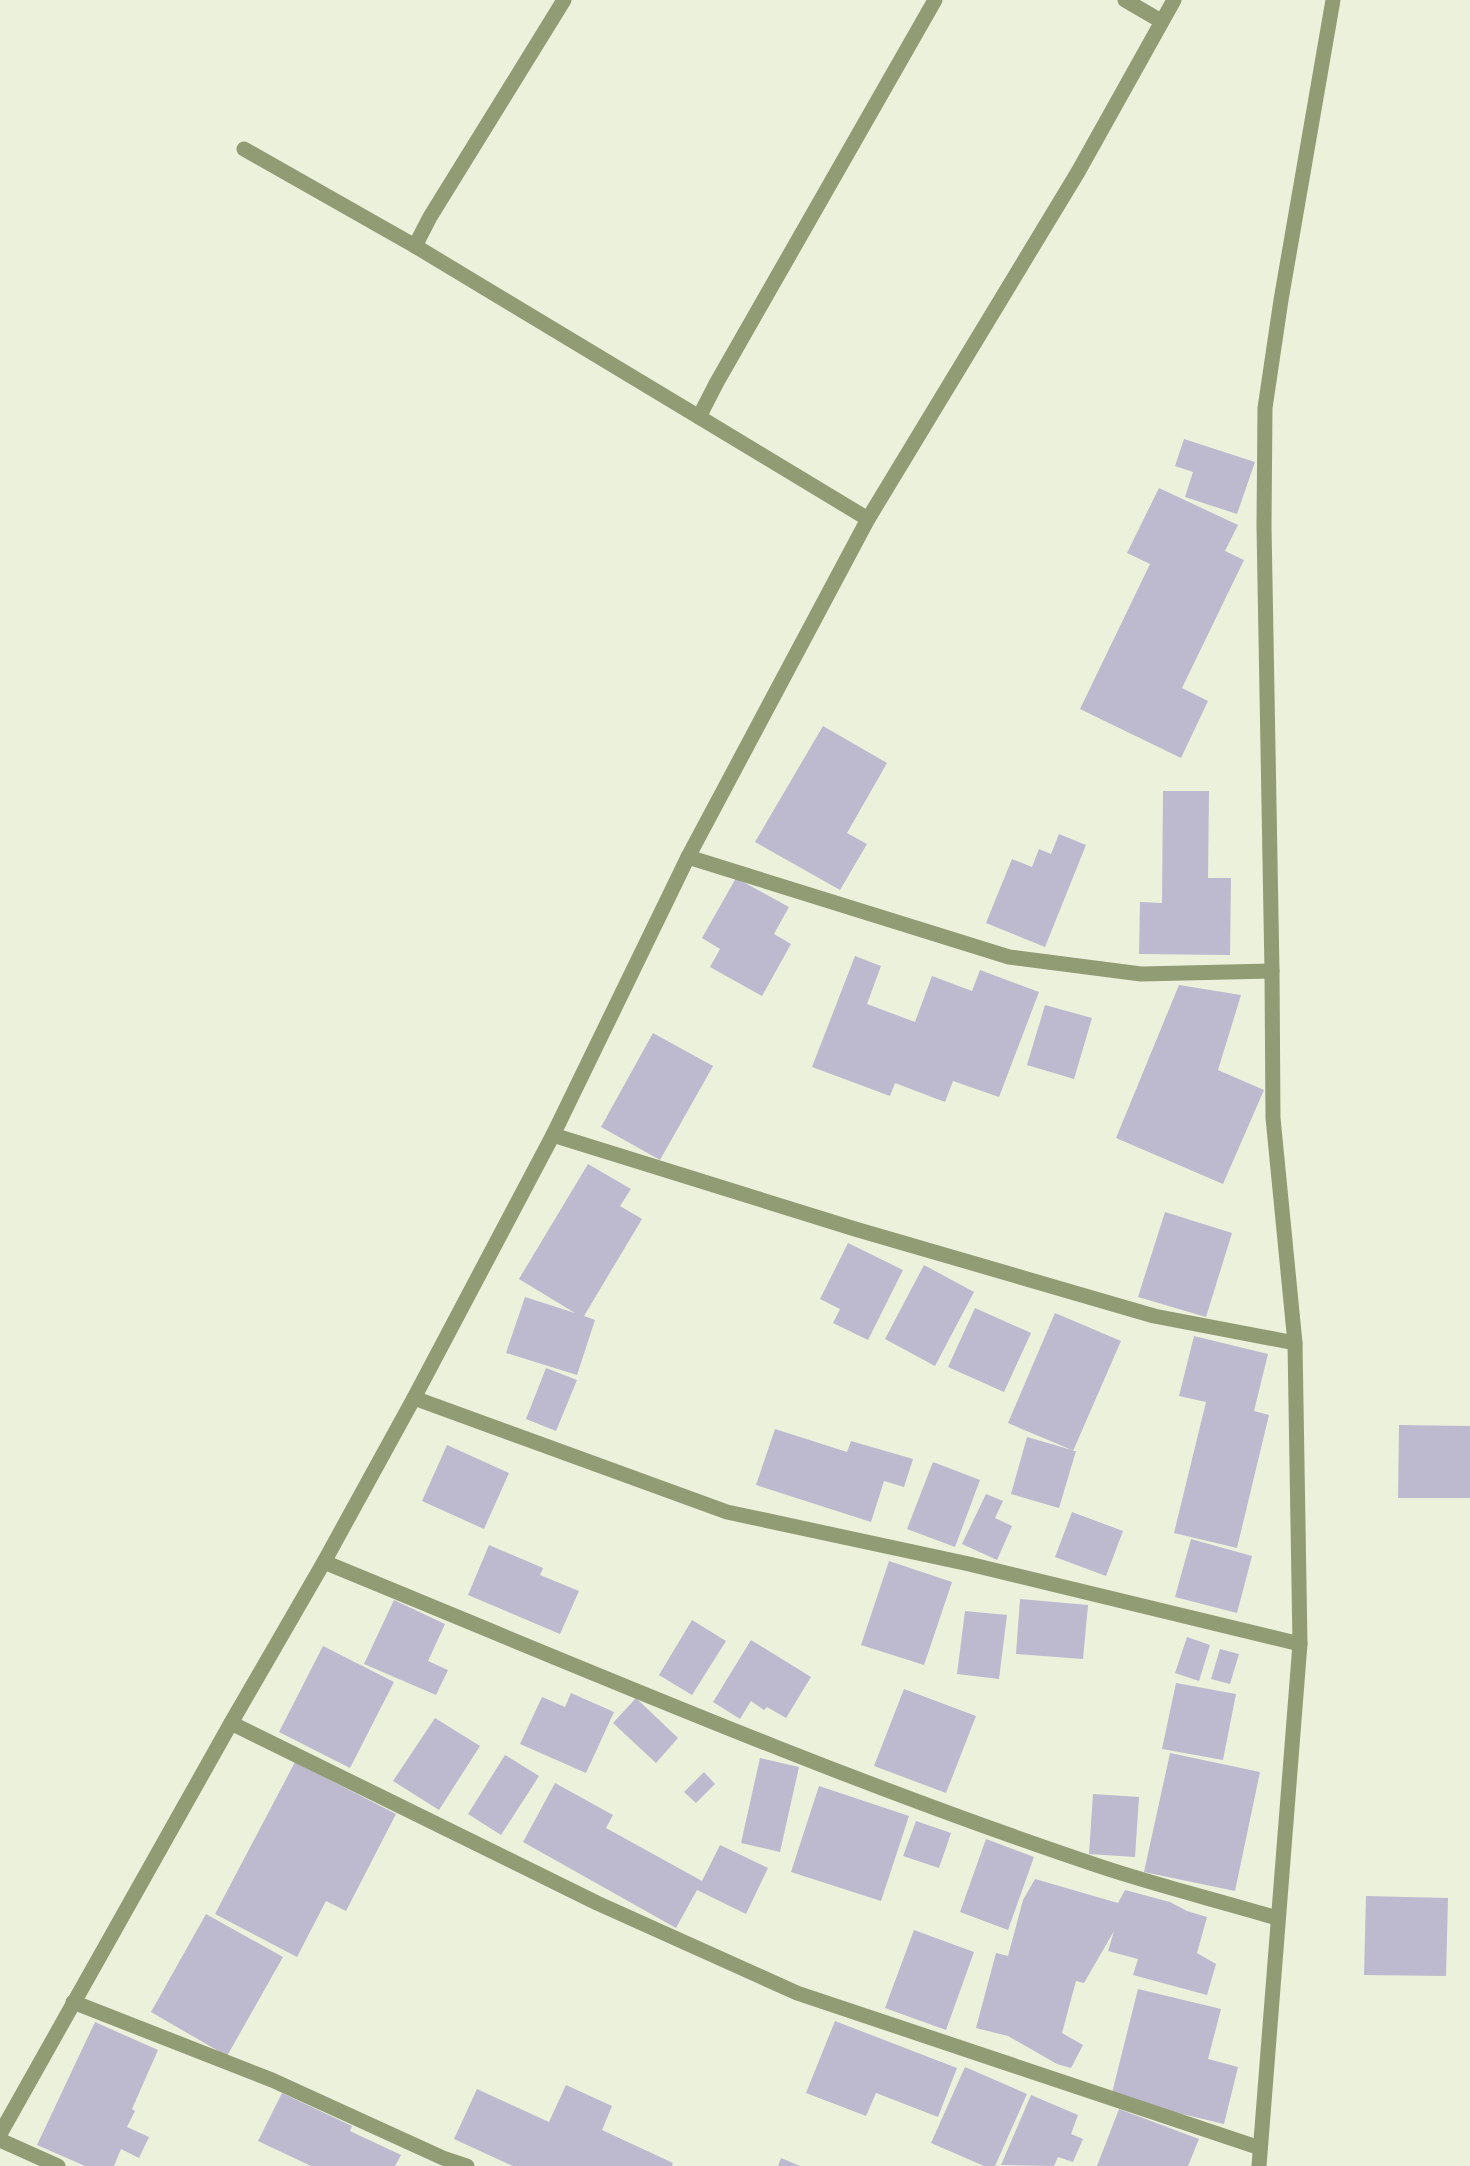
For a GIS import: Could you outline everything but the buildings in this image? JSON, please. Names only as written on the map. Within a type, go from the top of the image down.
[{"type":"street","points":[[415,246],[430,217],[564,0]]},
{"type":"street","points":[[699,417],[935,0]]},
{"type":"street","points":[[1125,0],[1161,21]]},
{"type":"street","points":[[0,2134],[324,1562],[414,1398],[553,1136],[688,857],[868,519],[1078,172],[1174,0]]},
{"type":"street","points":[[1259,2166],[1300,1644],[1295,1344],[1273,1118],[1264,526],[1265,408],[1281,300],[1333,0]]},
{"type":"street","points":[[244,149],[415,246],[868,519]]},
{"type":"street","points":[[688,857],[1009,957],[1141,974],[1272,971]]},
{"type":"street","points":[[553,1136],[855,1229],[1154,1316],[1295,1344]]},
{"type":"street","points":[[414,1398],[727,1512],[969,1564],[1300,1644]]},
{"type":"street","points":[[324,1562],[784,1751],[985,1827],[1099,1866],[1278,1918]]},
{"type":"street","points":[[231,1723],[597,1903],[798,1993],[1260,2148]]},
{"type":"street","points":[[73,2002],[272,2080],[441,2162],[467,2166]]},
{"type":"street","points":[[0,2140],[58,2166]]}]
